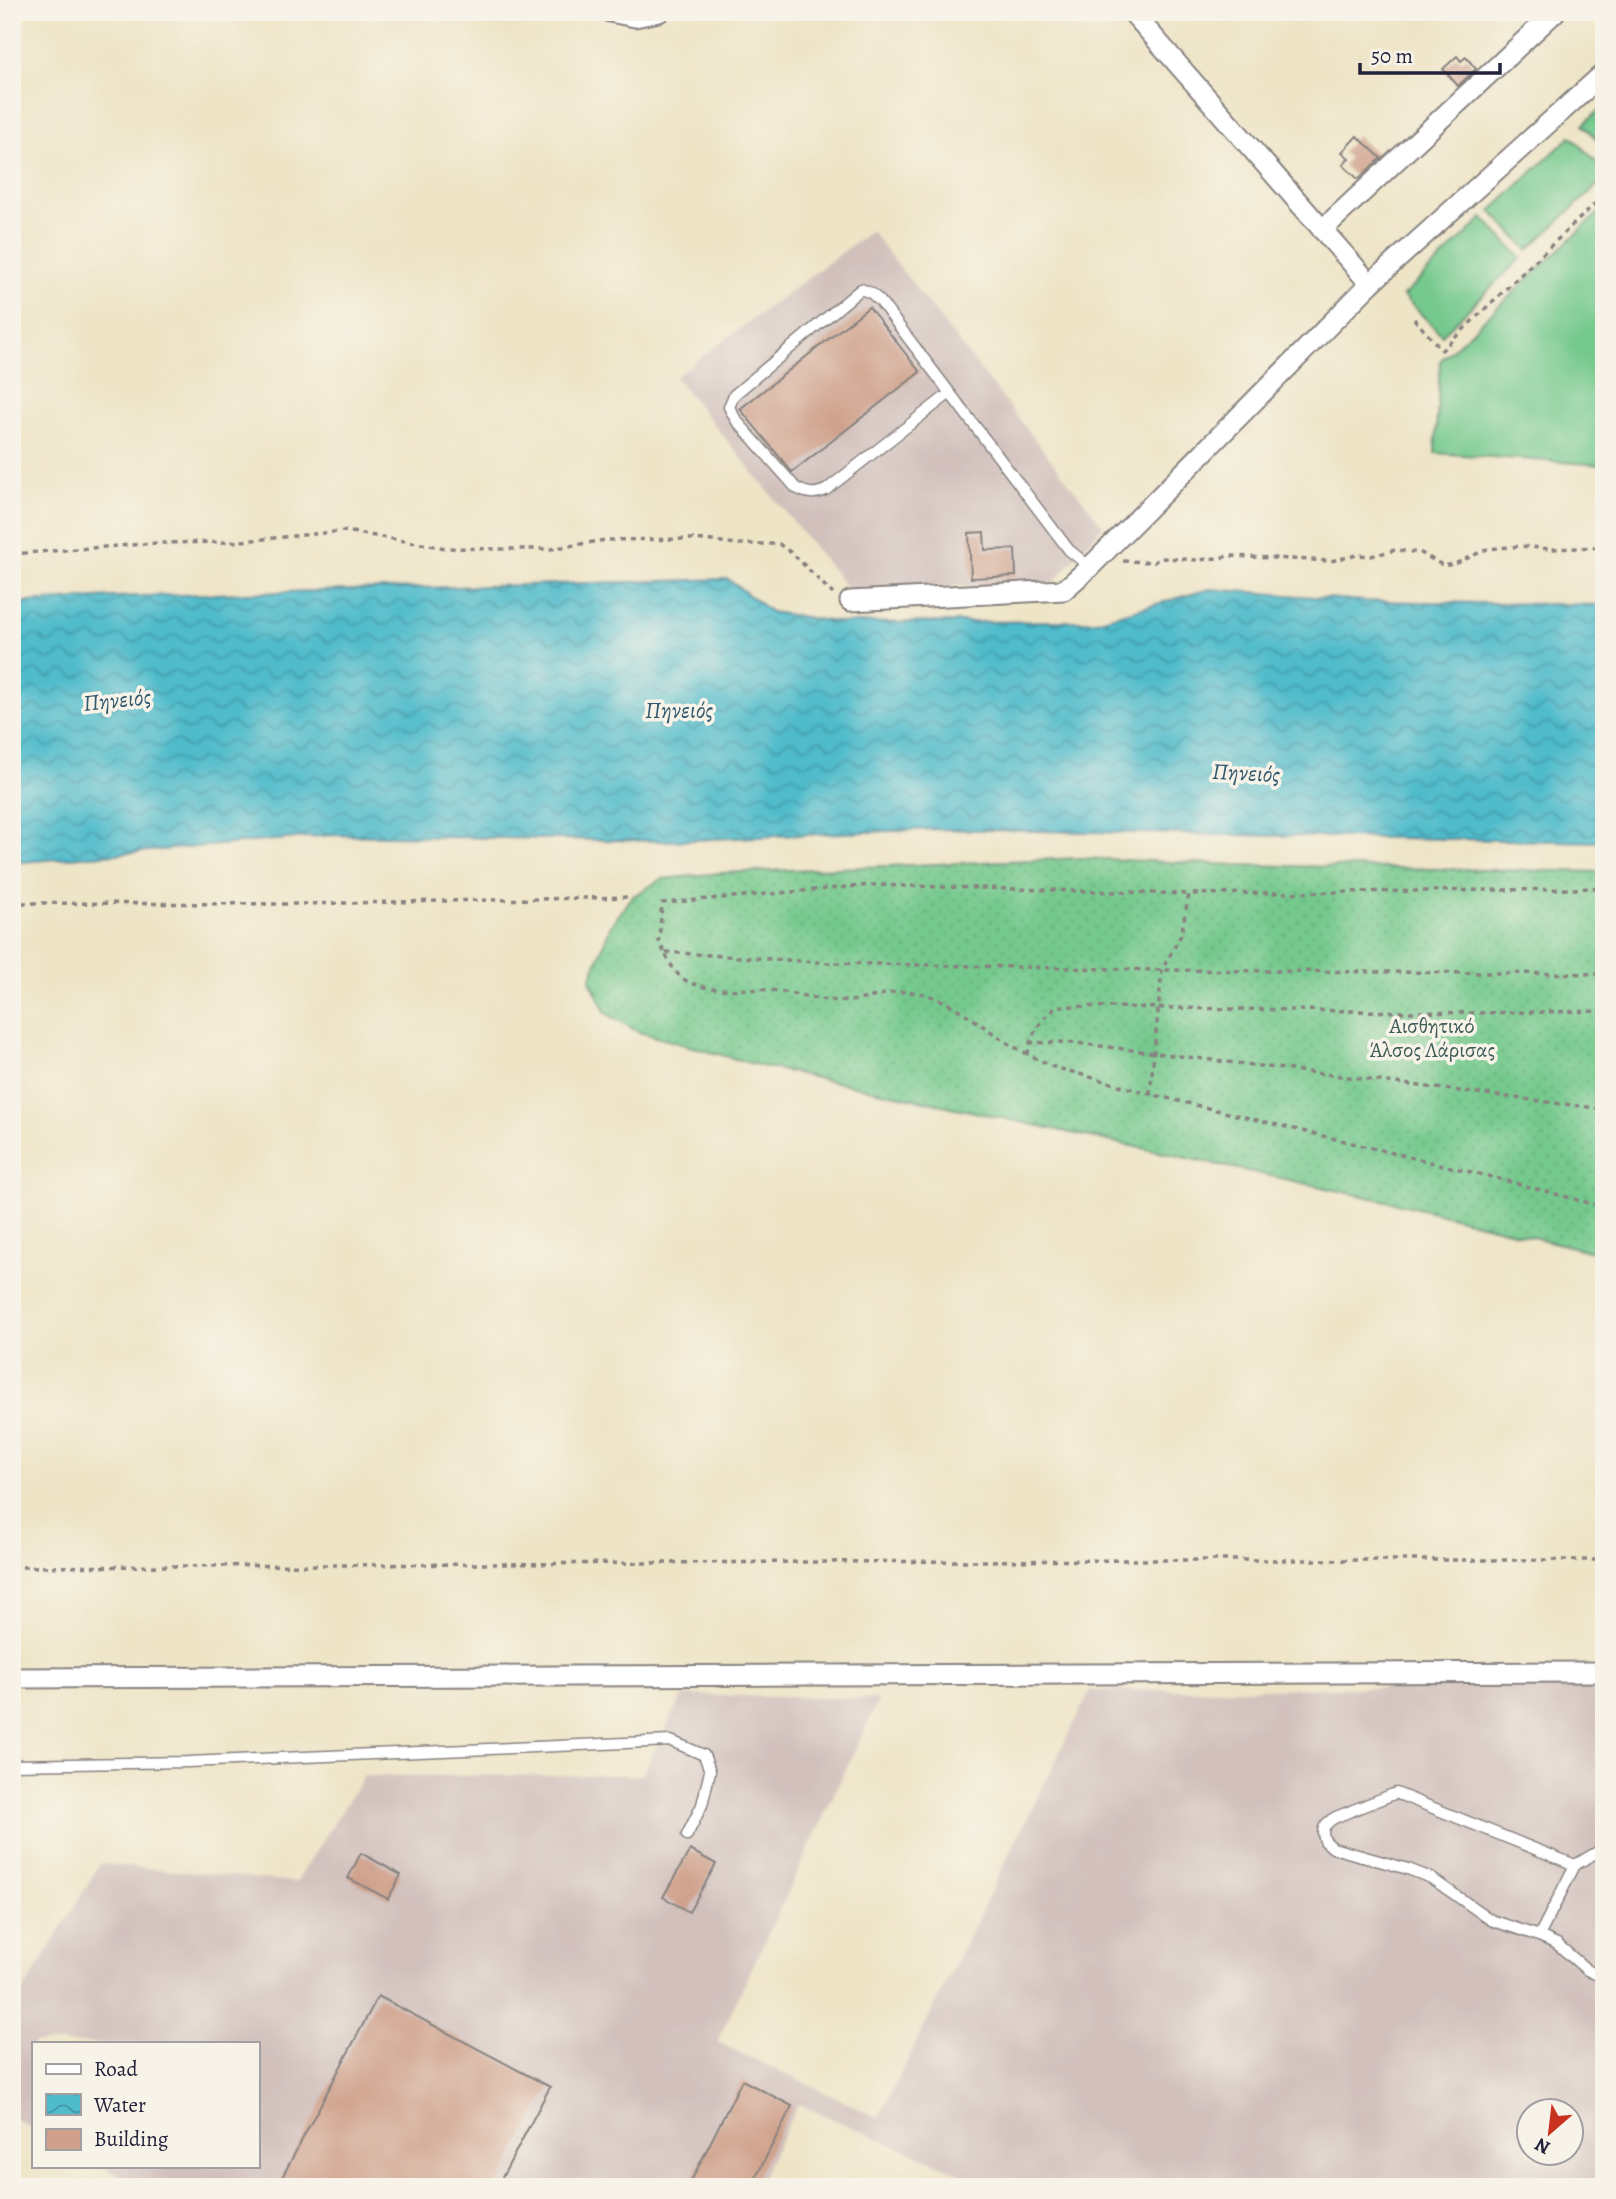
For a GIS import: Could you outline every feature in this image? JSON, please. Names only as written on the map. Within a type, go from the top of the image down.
[{"type":"street","points":[[610,12],[635,17],[659,12]]},
{"type":"street","points":[[1132,12],[1370,284]]},
{"type":"street","points":[[1322,230],[1555,12]]},
{"type":"street","points":[[849,601],[1058,592],[1073,583],[1370,284],[1604,73]]},
{"type":"street","points":[[12,1678],[1604,1672]]},
{"type":"lane","points":[[950,393],[817,494],[796,488],[736,420],[729,407],[734,395],[860,289],[871,293],[880,301],[950,393],[1069,550],[1090,567]]},
{"type":"lane","points":[[12,1765],[201,1762],[671,1741],[704,1755],[710,1771],[702,1805],[687,1835]]},
{"type":"lane","points":[[1574,1865],[1396,1793],[1336,1817],[1324,1826],[1325,1841],[1333,1848],[1431,1878],[1492,1920],[1539,1936],[1570,1954],[1587,1970],[1604,1978]]},
{"type":"lane","points":[[1539,1936],[1574,1865],[1604,1848]]},
{"type":"path","points":[[1414,319],[1442,350],[1604,195]]},
{"type":"path","points":[[12,554],[158,543],[232,542],[345,531],[446,548],[497,550],[551,549],[605,540],[695,538],[738,544],[779,544],[793,554],[833,594],[849,601]]},
{"type":"path","points":[[1122,561],[1154,562],[1160,558],[1199,560],[1233,556],[1331,561],[1395,550],[1421,553],[1444,566],[1487,549],[1521,546],[1551,550],[1604,547]]},
{"type":"path","points":[[1604,887],[1189,894],[873,884],[662,903],[659,941],[676,974],[690,983],[709,989],[769,990],[851,1001],[887,993],[912,992],[947,1001],[1011,1046],[1051,1066],[1150,1094],[1604,1207]]},
{"type":"path","points":[[1150,1094],[1162,970],[1181,935],[1189,894]]},
{"type":"path","points":[[12,903],[300,904],[632,897]]},
{"type":"path","points":[[664,952],[831,963],[1162,970],[1604,974]]},
{"type":"path","points":[[1028,1054],[1035,1029],[1057,1006],[1474,1013],[1604,1011]]},
{"type":"path","points":[[1029,1043],[1068,1042],[1604,1109]]},
{"type":"path","points":[[12,1567],[1120,1560],[1604,1560]]},
{"type":"shaded area","points":[[871,231],[1103,526],[1053,583],[849,590],[675,377]]},
{"type":"shaded area","points":[[1604,1685],[1604,2187],[992,2187],[798,2104],[757,2187],[141,2187],[106,2168],[259,2168],[259,2042],[32,2042],[32,2128],[12,2117],[12,2010],[100,1864],[296,1882],[364,1776],[642,1775],[683,1695],[879,1699],[717,2042],[879,2118],[1090,1691]]},
{"type":"green space","points":[[1604,106],[1604,147],[1583,125]]},
{"type":"green space","points":[[1571,136],[1604,170],[1604,179],[1528,250],[1491,211]]},
{"type":"green space","points":[[1604,208],[1604,465],[1435,453],[1440,361]]},
{"type":"green space","points":[[1483,218],[1521,258],[1442,335],[1403,296]]},
{"type":"green space","name":"Αισθητικό Άλσος Λάρισας","points":[[1082,858],[1235,865],[1604,872],[1604,1255],[1414,1207],[757,1065],[639,1032],[606,1013],[590,980],[611,925],[632,897],[662,879],[720,873]]},
{"type":"water","name":"Πηνειός","points":[[728,579],[771,612],[842,623],[1096,621],[1210,589],[1364,601],[1604,605],[1604,842],[934,829],[668,841],[331,835],[12,863],[12,603],[113,597]]},
{"type":"building","points":[[1457,56],[1461,61],[1466,57],[1476,69],[1458,86],[1443,69]]},
{"type":"building","points":[[1357,136],[1381,158],[1358,179],[1343,165],[1349,158],[1342,152]]},
{"type":"building","points":[[869,307],[920,372],[792,472],[740,409]]},
{"type":"building","points":[[984,532],[985,550],[1015,549],[1016,576],[971,578],[969,533]]},
{"type":"building","points":[[690,1850],[716,1864],[689,1912],[663,1897]]},
{"type":"building","points":[[361,1853],[401,1875],[388,1899],[348,1878]]},
{"type":"building","points":[[378,1996],[550,2087],[497,2187],[277,2187]]},
{"type":"building","points":[[742,2080],[792,2106],[751,2187],[688,2187]]}]
